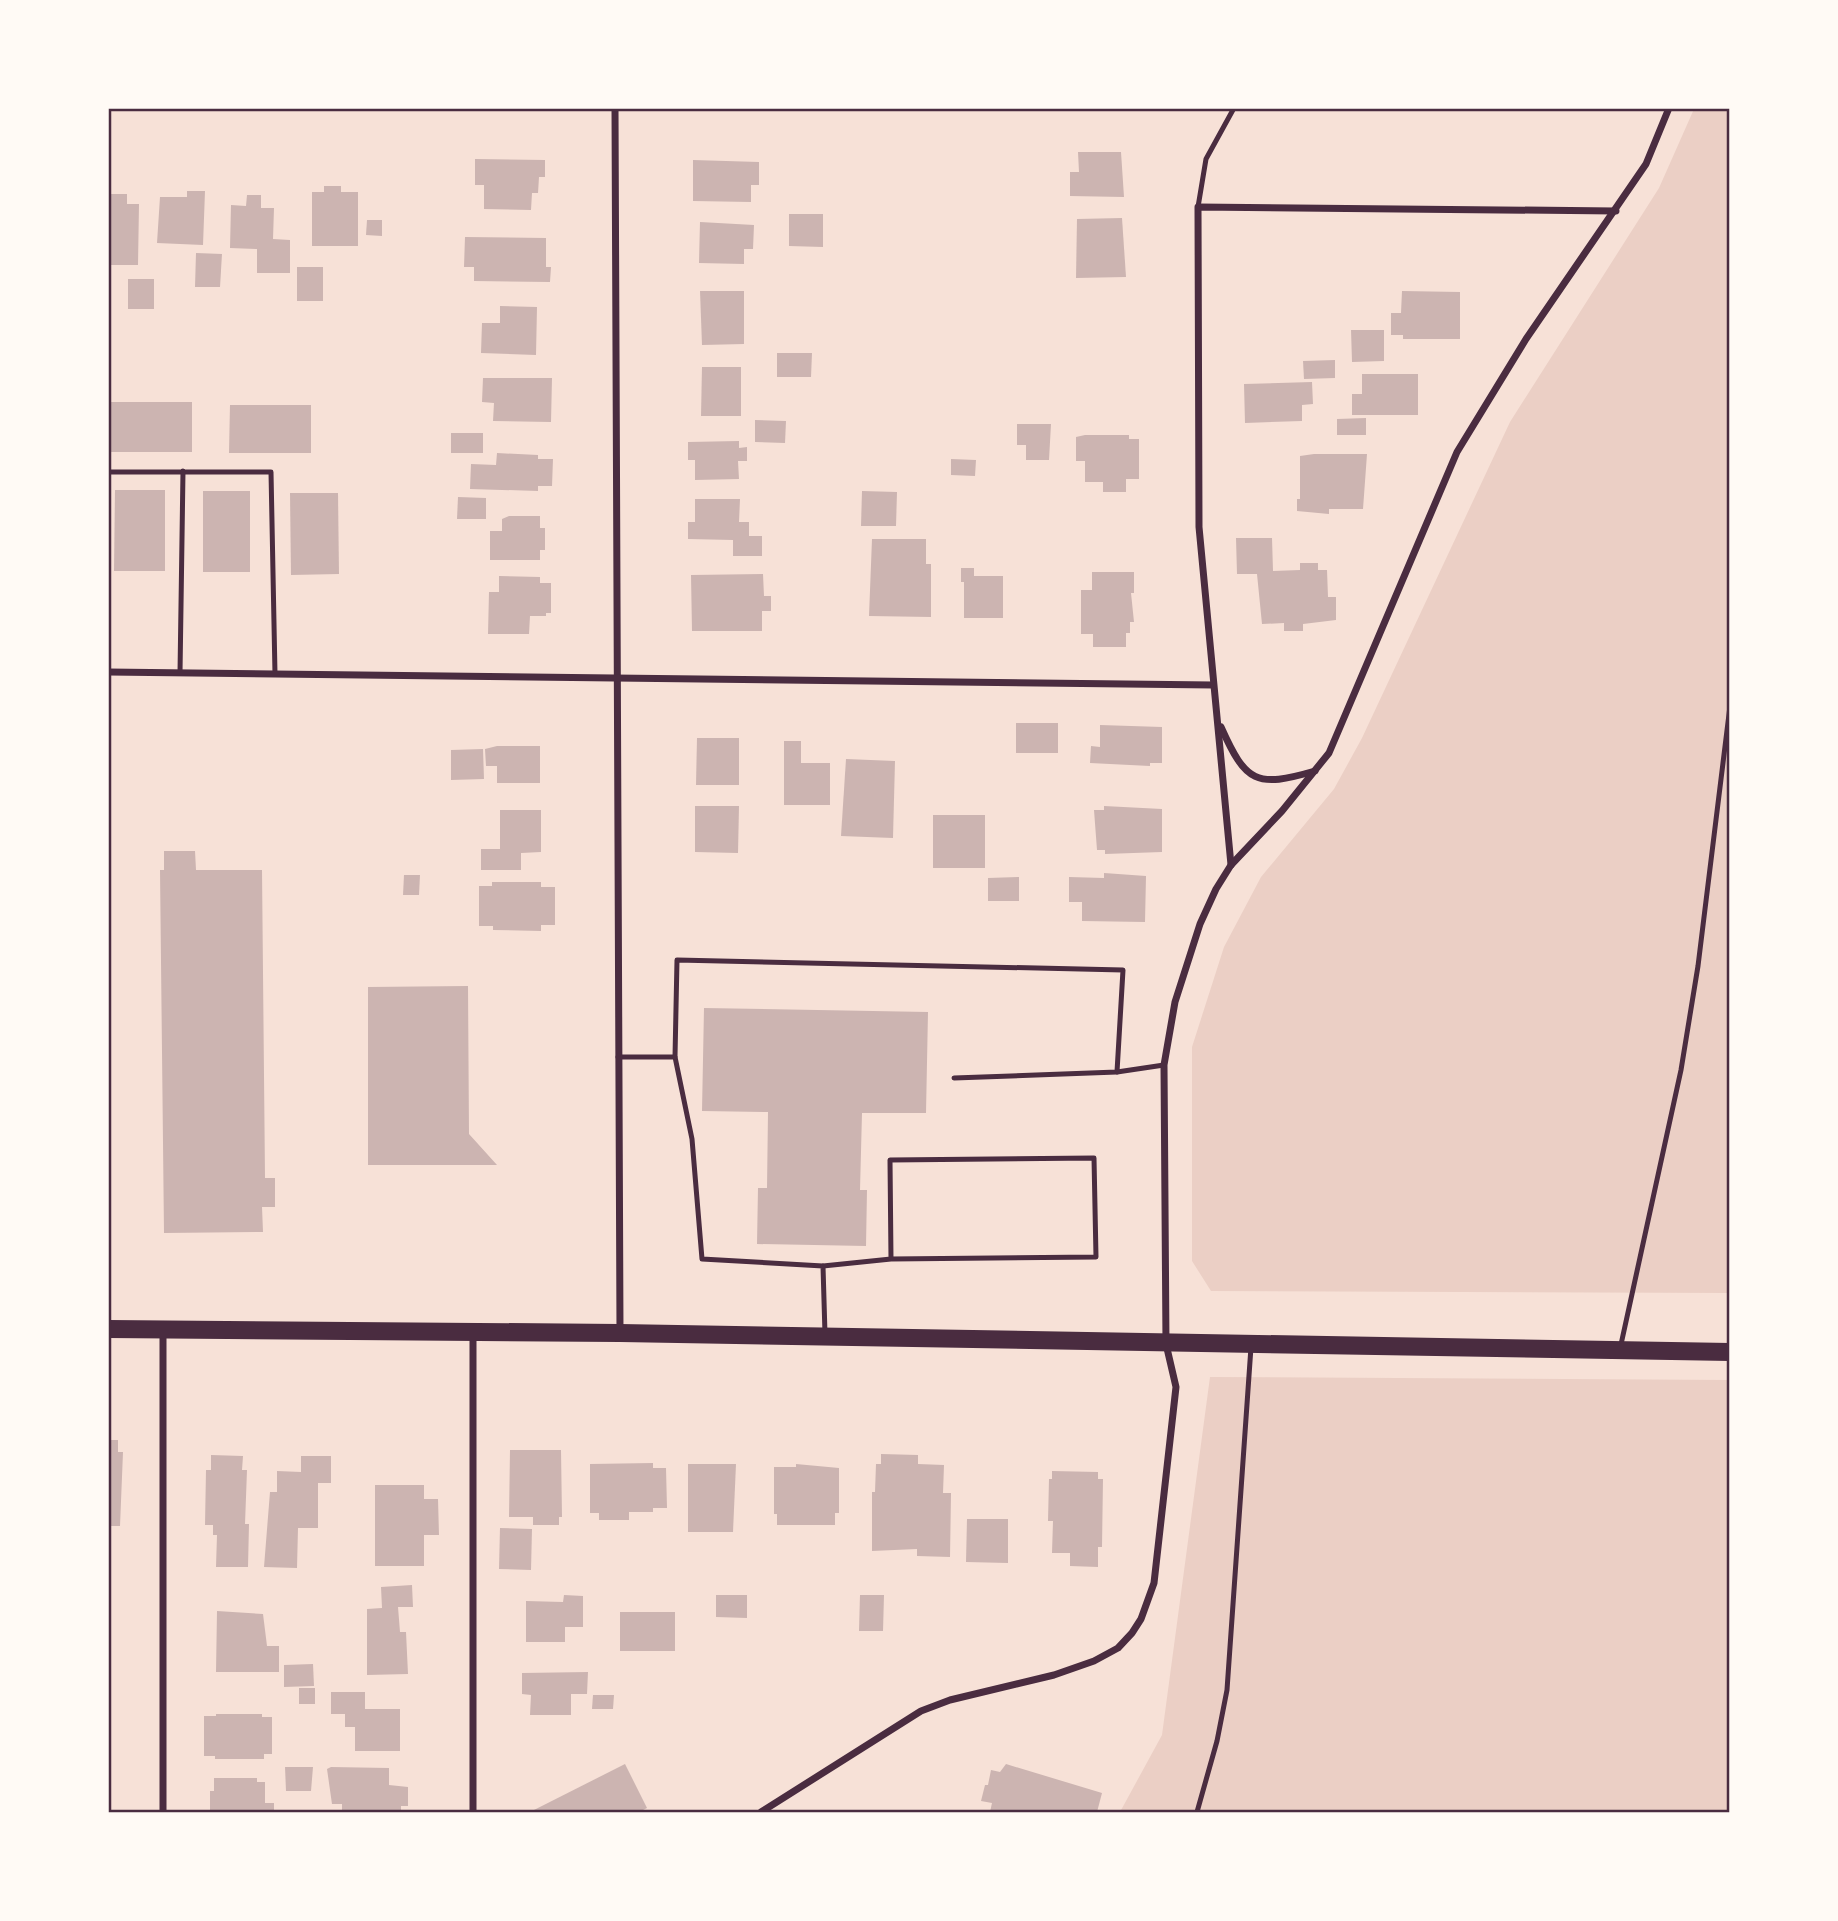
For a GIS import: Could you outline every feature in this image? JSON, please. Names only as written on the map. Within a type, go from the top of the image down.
[{"type":"main road","points":[[108,1329],[620,1334],[1730,1352]]},
{"type":"street","points":[[615,108],[615,678],[620,1334]]},
{"type":"street","points":[[761,1812],[920,1712],[950,1700],[1094,1661],[1118,1648],[1132,1633],[1149,1600],[1155,1570],[1176,1387],[1166,1344],[1164,1065],[1175,1002],[1200,924],[1216,889],[1231,865],[1316,771],[1338,735],[1457,452],[1514,356],[1646,164],[1669,108]]},
{"type":"street","points":[[1231,865],[1199,527],[1198,207],[1616,211]]},
{"type":"street","points":[[108,672],[1213,685]]},
{"type":"street","points":[[1218,719],[1234,756],[1246,772],[1264,780],[1281,781],[1316,771]]},
{"type":"street","points":[[163,1330],[163,1812]]},
{"type":"street","points":[[473,1332],[473,1812]]},
{"type":"lane","points":[[1198,207],[1206,159],[1234,108]]},
{"type":"lane","points":[[180,673],[183,471]]},
{"type":"lane","points":[[108,472],[271,472],[275,674]]},
{"type":"lane","points":[[1619,1352],[1681,1070],[1698,966],[1730,706]]},
{"type":"lane","points":[[891,1259],[890,1160],[1094,1158],[1096,1257],[891,1259],[823,1266],[702,1259],[692,1139],[675,1057],[677,960],[1123,970],[1117,1072]]},
{"type":"lane","points":[[618,1057],[675,1057]]},
{"type":"lane","points":[[954,1078],[1117,1072],[1164,1065]]},
{"type":"lane","points":[[823,1266],[825,1337]]},
{"type":"lane","points":[[1197,1812],[1217,1741],[1227,1690],[1251,1344]]},
{"type":"shaded area","points":[[1694,109],[1729,109],[1729,1293],[1211,1291],[1192,1261],[1192,1047],[1224,947],[1261,877],[1334,789],[1362,738],[1510,422],[1659,188]]},
{"type":"shaded area","points":[[1210,1377],[1729,1380],[1729,1812],[1120,1812],[1162,1735]]},
{"type":"building","points":[[1078,152],[1121,152],[1124,197],[1070,196],[1070,172],[1079,172]]},
{"type":"building","points":[[475,159],[545,160],[545,177],[539,177],[538,193],[532,193],[531,210],[484,209],[484,185],[475,185]]},
{"type":"building","points":[[693,160],[759,162],[759,185],[751,185],[751,202],[693,201]]},
{"type":"building","points":[[324,186],[341,186],[341,192],[358,192],[358,246],[312,246],[312,192],[324,192]]},
{"type":"building","points":[[187,191],[205,191],[203,245],[157,243],[160,197],[187,197]]},
{"type":"building","points":[[108,194],[127,194],[127,204],[139,204],[138,265],[108,265]]},
{"type":"building","points":[[247,195],[261,195],[261,208],[274,208],[273,239],[290,240],[290,273],[257,273],[257,249],[230,248],[231,205],[246,206]]},
{"type":"building","points":[[789,214],[823,214],[823,247],[789,246]]},
{"type":"building","points":[[1122,218],[1126,277],[1076,278],[1077,219]]},
{"type":"building","points":[[367,220],[382,220],[382,236],[366,235]]},
{"type":"building","points":[[700,222],[754,225],[753,249],[744,249],[744,264],[699,263]]},
{"type":"building","points":[[465,237],[546,238],[546,267],[551,267],[550,282],[474,281],[474,267],[464,267]]},
{"type":"building","points":[[196,253],[222,254],[220,287],[195,287]]},
{"type":"building","points":[[297,267],[323,267],[323,301],[297,301]]},
{"type":"building","points":[[128,279],[154,279],[154,309],[128,309]]},
{"type":"building","points":[[700,291],[744,291],[744,344],[702,345]]},
{"type":"building","points":[[1402,291],[1460,292],[1460,339],[1403,339],[1403,335],[1391,335],[1391,313],[1401,313]]},
{"type":"building","points":[[500,306],[537,307],[536,355],[481,353],[482,323],[500,323]]},
{"type":"building","points":[[1351,330],[1384,330],[1384,361],[1352,362]]},
{"type":"building","points":[[777,353],[812,353],[811,377],[777,377]]},
{"type":"building","points":[[1335,360],[1335,378],[1304,379],[1303,361]]},
{"type":"building","points":[[702,367],[741,367],[741,416],[701,416]]},
{"type":"building","points":[[1362,374],[1418,374],[1418,415],[1352,415],[1352,394],[1362,394]]},
{"type":"building","points":[[483,378],[552,378],[551,422],[493,421],[494,403],[482,402]]},
{"type":"building","points":[[1312,382],[1313,404],[1302,405],[1302,421],[1245,423],[1244,384]]},
{"type":"building","points":[[111,402],[192,402],[192,452],[111,452]]},
{"type":"building","points":[[230,405],[311,405],[311,453],[229,453]]},
{"type":"building","points":[[1366,418],[1366,435],[1337,435],[1337,419]]},
{"type":"building","points":[[755,420],[786,421],[785,443],[755,442]]},
{"type":"building","points":[[1017,424],[1051,424],[1049,460],[1026,460],[1026,445],[1017,445]]},
{"type":"building","points":[[451,433],[483,433],[483,453],[451,453]]},
{"type":"building","points":[[1129,435],[1129,439],[1139,439],[1139,479],[1126,479],[1126,492],[1103,492],[1103,482],[1085,482],[1085,461],[1076,461],[1076,437]]},
{"type":"building","points":[[739,441],[739,448],[747,447],[747,461],[738,461],[739,479],[695,480],[695,460],[688,460],[688,442]]},
{"type":"building","points":[[497,453],[538,455],[538,459],[553,459],[552,486],[538,486],[538,491],[470,489],[471,464],[496,465]]},
{"type":"building","points":[[1367,454],[1363,509],[1329,509],[1329,514],[1297,511],[1297,499],[1300,499],[1300,456]]},
{"type":"building","points":[[951,459],[976,460],[975,476],[951,475]]},
{"type":"building","points":[[115,490],[165,490],[165,571],[114,571]]},
{"type":"building","points":[[203,491],[250,491],[250,572],[203,572]]},
{"type":"building","points":[[862,491],[897,492],[896,526],[861,526]]},
{"type":"building","points":[[290,493],[338,493],[339,574],[291,575]]},
{"type":"building","points":[[458,497],[486,498],[486,519],[457,519]]},
{"type":"building","points":[[695,499],[740,499],[739,522],[749,522],[749,536],[762,536],[762,556],[733,556],[733,540],[688,539],[688,522],[695,522]]},
{"type":"building","points":[[509,516],[540,516],[540,528],[545,528],[545,550],[540,550],[540,560],[490,560],[490,531],[502,531],[502,519]]},
{"type":"building","points":[[1236,538],[1272,538],[1273,571],[1300,570],[1300,563],[1318,563],[1318,570],[1327,570],[1328,597],[1336,597],[1336,620],[1303,624],[1303,631],[1284,631],[1284,623],[1262,624],[1257,574],[1237,574]]},
{"type":"building","points":[[872,539],[926,539],[926,564],[931,564],[931,617],[869,616]]},
{"type":"building","points":[[961,568],[974,568],[974,576],[1003,576],[1003,618],[964,618],[964,582],[961,582]]},
{"type":"building","points":[[1092,572],[1134,572],[1134,593],[1131,593],[1134,622],[1130,622],[1130,633],[1126,633],[1126,647],[1093,647],[1093,634],[1081,634],[1081,590],[1092,590]]},
{"type":"building","points":[[763,574],[764,596],[771,596],[771,611],[762,611],[762,631],[692,631],[691,575]]},
{"type":"building","points":[[499,576],[540,577],[540,583],[551,583],[551,613],[546,613],[546,616],[530,616],[529,634],[488,634],[489,592],[499,592]]},
{"type":"building","points":[[1016,723],[1058,723],[1058,753],[1016,753]]},
{"type":"building","points":[[1100,725],[1162,727],[1162,763],[1150,763],[1150,766],[1090,763],[1091,746],[1100,747]]},
{"type":"building","points":[[697,738],[739,738],[739,785],[696,785]]},
{"type":"building","points":[[784,741],[801,741],[801,763],[830,763],[830,805],[784,805]]},
{"type":"building","points":[[497,746],[540,746],[540,783],[497,783],[497,766],[486,766],[485,749]]},
{"type":"building","points":[[483,749],[484,779],[451,780],[451,750]]},
{"type":"building","points":[[846,759],[895,761],[893,838],[841,836]]},
{"type":"building","points":[[695,806],[739,806],[738,853],[695,852]]},
{"type":"building","points":[[1104,806],[1162,809],[1162,852],[1105,854],[1105,850],[1097,850],[1094,810],[1104,810]]},
{"type":"building","points":[[500,810],[541,810],[541,852],[521,853],[521,870],[481,870],[481,849],[500,849]]},
{"type":"building","points":[[933,815],[985,815],[985,868],[933,868]]},
{"type":"building","points":[[164,851],[195,851],[196,870],[262,870],[265,1178],[275,1178],[275,1207],[262,1207],[263,1232],[164,1233],[160,870],[164,870]]},
{"type":"building","points":[[1104,873],[1146,876],[1145,922],[1082,921],[1082,902],[1069,902],[1069,877],[1104,878]]},
{"type":"building","points":[[404,875],[420,875],[419,895],[403,895]]},
{"type":"building","points":[[1019,877],[1019,901],[988,901],[988,878]]},
{"type":"building","points":[[492,882],[541,882],[541,887],[555,887],[555,925],[541,925],[541,931],[493,930],[493,926],[479,926],[479,886],[492,886]]},
{"type":"building","points":[[468,986],[469,1134],[497,1165],[368,1165],[368,987]]},
{"type":"building","points":[[704,1008],[928,1012],[926,1113],[862,1113],[860,1190],[867,1190],[866,1246],[757,1244],[758,1188],[767,1188],[768,1112],[702,1111]]},
{"type":"building","points":[[108,1440],[118,1440],[118,1452],[123,1452],[120,1526],[108,1526]]},
{"type":"building","points":[[510,1450],[561,1450],[562,1517],[559,1517],[559,1525],[533,1525],[533,1517],[509,1517]]},
{"type":"building","points":[[881,1454],[918,1455],[918,1464],[944,1465],[943,1493],[951,1493],[950,1557],[917,1556],[917,1549],[872,1551],[872,1492],[875,1492],[876,1464],[881,1464]]},
{"type":"building","points":[[211,1455],[243,1456],[242,1470],[247,1470],[245,1524],[249,1524],[248,1567],[216,1567],[217,1535],[213,1535],[213,1525],[205,1525],[206,1470],[211,1470]]},
{"type":"building","points":[[301,1456],[331,1456],[331,1483],[318,1483],[318,1528],[298,1528],[297,1568],[264,1567],[270,1492],[277,1492],[277,1471],[301,1472]]},
{"type":"building","points":[[653,1463],[653,1468],[666,1468],[667,1508],[653,1508],[653,1512],[629,1512],[629,1520],[599,1520],[599,1513],[590,1513],[590,1464]]},
{"type":"building","points":[[688,1464],[736,1464],[733,1532],[688,1532]]},
{"type":"building","points":[[796,1464],[839,1468],[839,1513],[835,1513],[835,1525],[777,1525],[777,1514],[774,1514],[774,1467],[796,1467]]},
{"type":"building","points":[[1052,1471],[1098,1472],[1098,1479],[1103,1479],[1102,1547],[1098,1547],[1098,1567],[1070,1566],[1070,1553],[1052,1553],[1053,1521],[1048,1521],[1049,1479],[1052,1479]]},
{"type":"building","points":[[375,1485],[424,1485],[424,1499],[438,1499],[439,1535],[424,1535],[424,1566],[375,1566]]},
{"type":"building","points":[[967,1519],[1008,1519],[1008,1563],[966,1562]]},
{"type":"building","points":[[500,1528],[532,1529],[531,1570],[499,1569]]},
{"type":"building","points":[[412,1585],[413,1607],[398,1607],[400,1632],[406,1632],[408,1674],[367,1675],[367,1609],[382,1608],[381,1587]]},
{"type":"building","points":[[564,1595],[583,1596],[583,1627],[565,1627],[565,1642],[526,1642],[526,1601],[563,1602]]},
{"type":"building","points":[[716,1595],[747,1595],[747,1618],[716,1617]]},
{"type":"building","points":[[860,1595],[884,1595],[883,1631],[859,1631]]},
{"type":"building","points":[[217,1611],[263,1614],[267,1646],[279,1646],[279,1672],[216,1672]]},
{"type":"building","points":[[620,1612],[675,1612],[675,1651],[620,1651]]},
{"type":"building","points":[[313,1664],[314,1686],[284,1687],[284,1665]]},
{"type":"building","points":[[588,1672],[587,1694],[571,1694],[571,1715],[530,1715],[531,1695],[522,1694],[522,1673]]},
{"type":"building","points":[[299,1688],[315,1688],[315,1704],[299,1704]]},
{"type":"building","points":[[331,1692],[365,1692],[365,1709],[400,1709],[400,1751],[355,1751],[355,1727],[345,1727],[345,1714],[331,1714]]},
{"type":"building","points":[[593,1695],[614,1695],[613,1709],[592,1709]]},
{"type":"building","points":[[262,1714],[262,1717],[272,1717],[272,1754],[264,1754],[264,1759],[215,1759],[215,1756],[204,1756],[204,1716]]},
{"type":"building","points":[[625,1764],[647,1808],[639,1812],[530,1812]]},
{"type":"building","points":[[1006,1764],[1102,1793],[1097,1812],[990,1812],[992,1803],[981,1801],[985,1785],[988,1785],[991,1770],[1000,1772]]},
{"type":"building","points":[[285,1767],[313,1767],[311,1791],[286,1791]]},
{"type":"building","points":[[389,1768],[389,1785],[408,1787],[408,1806],[401,1806],[401,1812],[342,1812],[342,1804],[332,1804],[327,1769]]},
{"type":"building","points":[[214,1778],[257,1778],[257,1782],[265,1782],[265,1803],[274,1803],[274,1812],[210,1812],[210,1791],[214,1791]]}]
